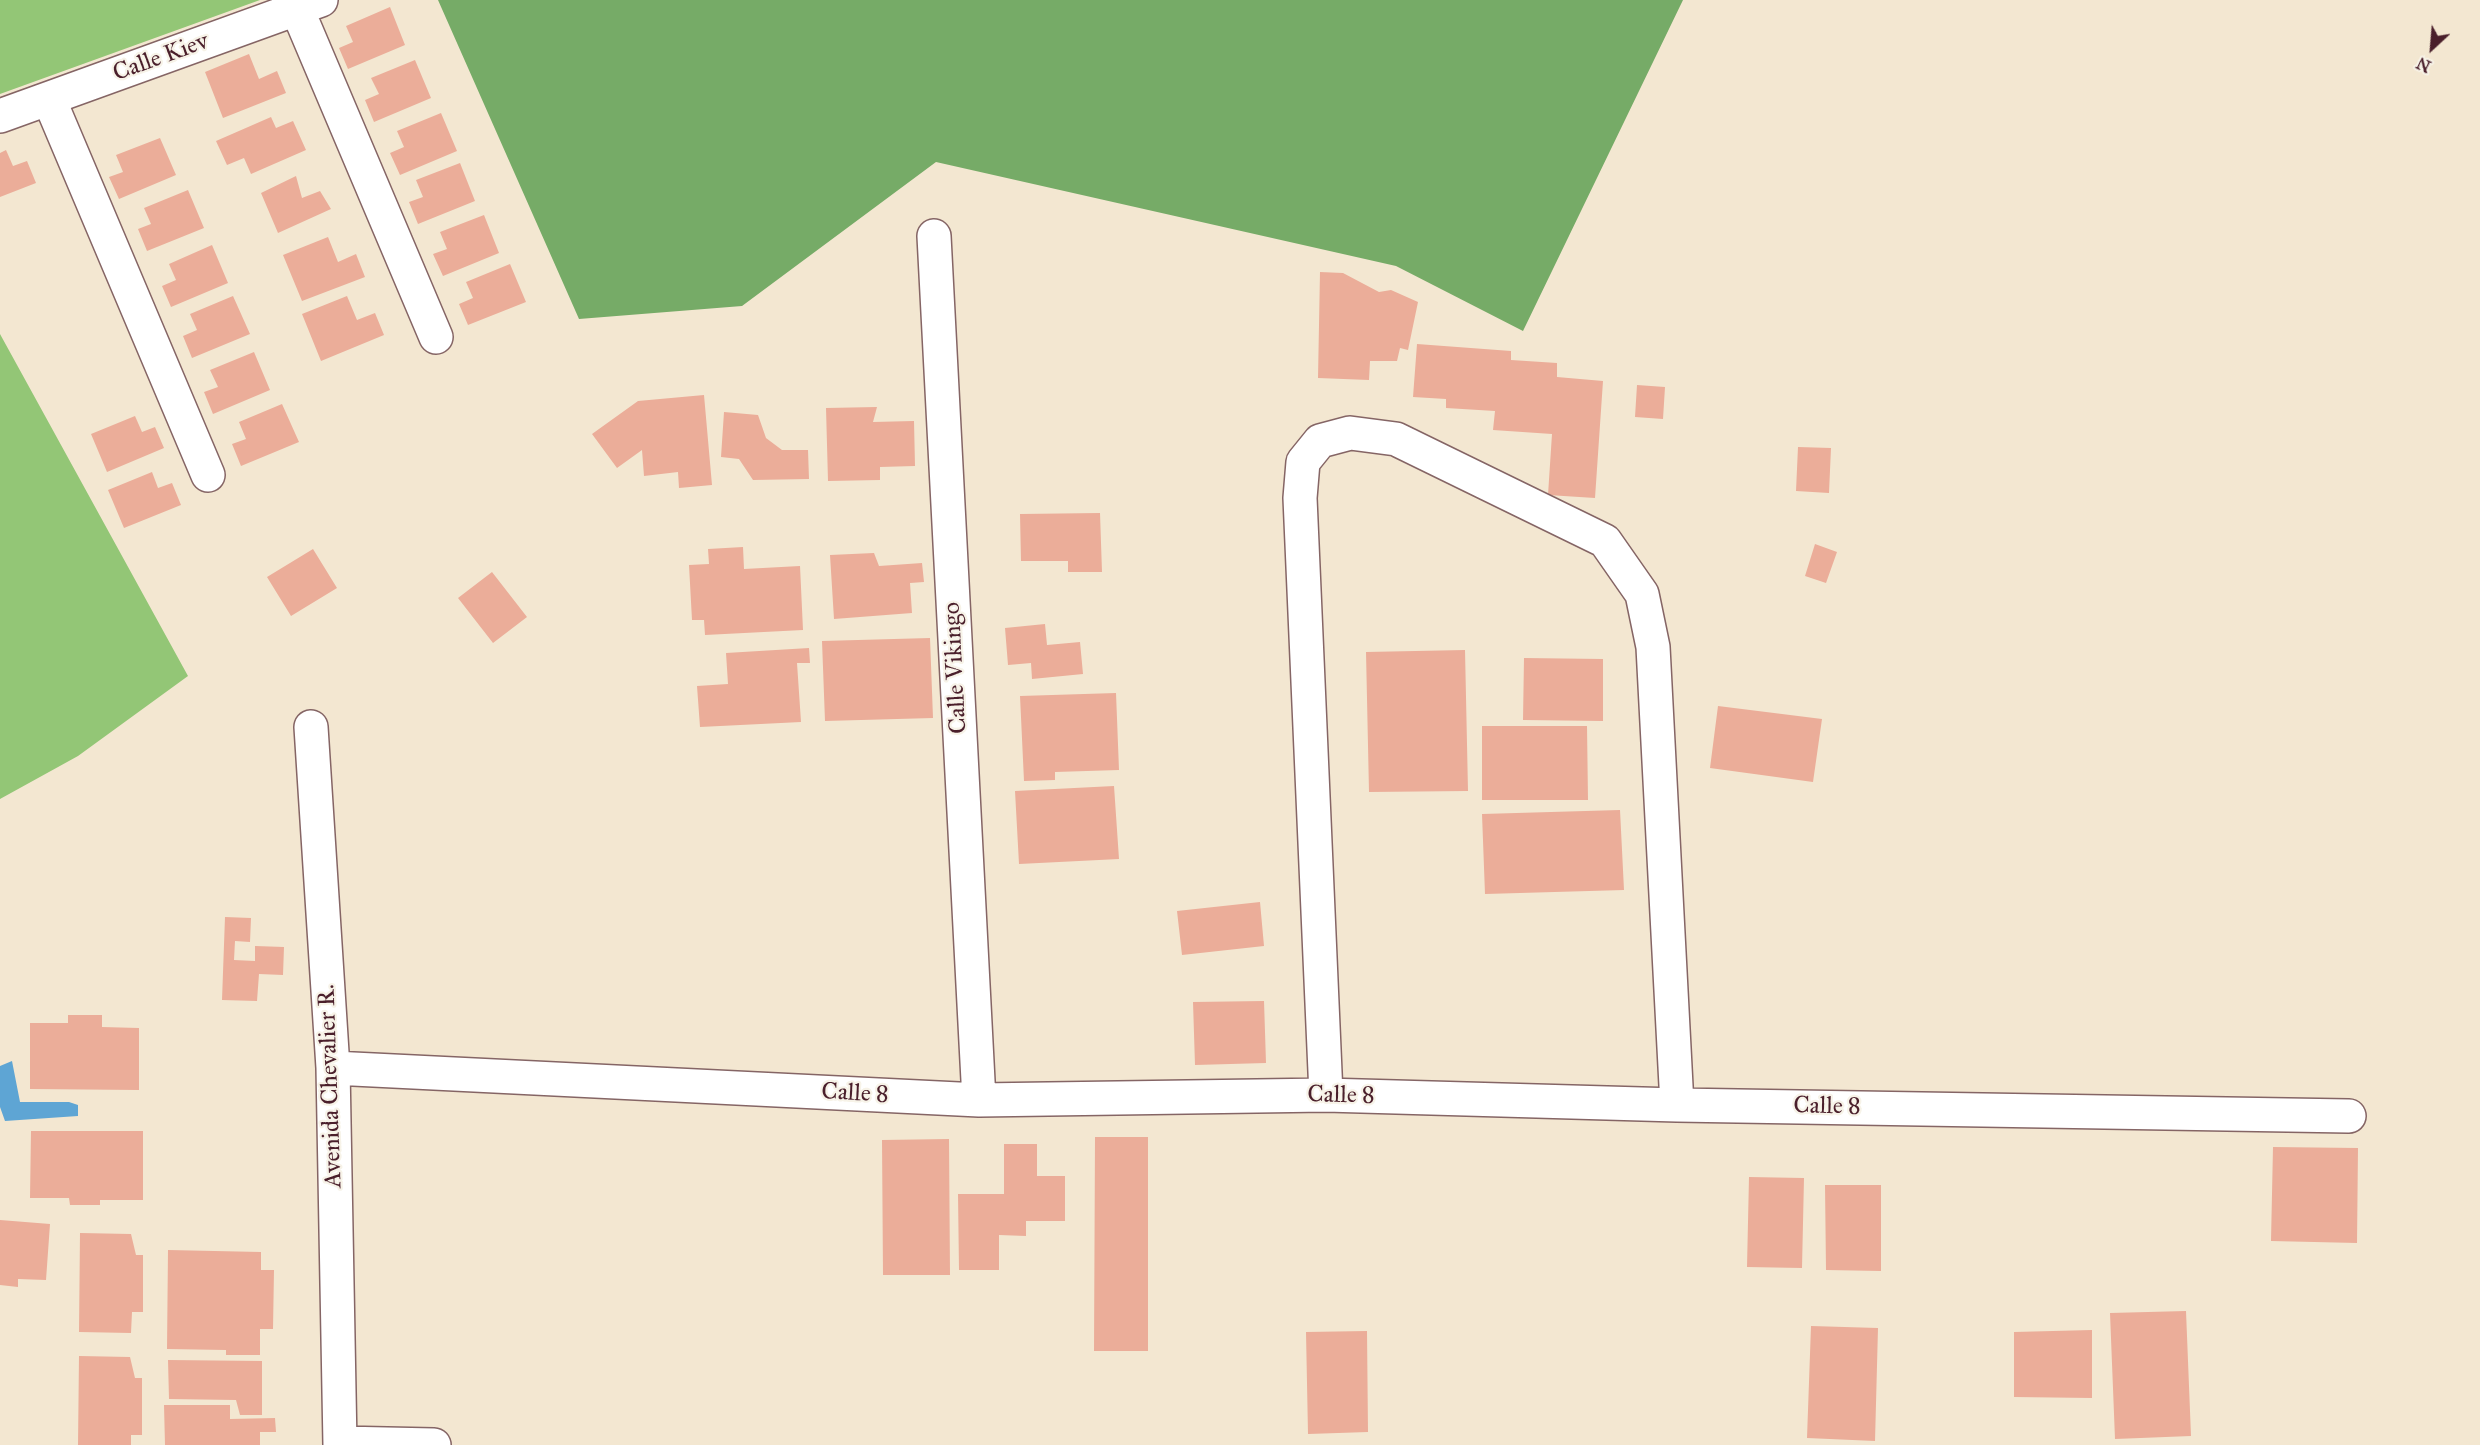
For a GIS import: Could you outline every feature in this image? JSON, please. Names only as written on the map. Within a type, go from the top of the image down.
[{"type":"street","name":"Calle Kiev","points":[[0,116],[309,4]]},
{"type":"street","points":[[309,4],[436,337]]},
{"type":"street","points":[[49,99],[208,475]]},
{"type":"street","name":"Calle Vikingo","points":[[934,236],[978,1100]]},
{"type":"street","points":[[1326,1095],[1300,498],[1303,462],[1320,441],[1350,433],[1396,439],[1605,541],[1642,594],[1653,647],[1677,1105]]},
{"type":"street","name":"Avenida Chevalier R.","points":[[311,727],[333,1068],[340,1444]]},
{"type":"street","name":"Calle 8","points":[[333,1068],[978,1100],[1326,1095],[1677,1105],[2349,1116]]},
{"type":"street","points":[[340,1444],[434,1445]]},
{"type":"green space","points":[[0,0],[260,0],[0,94]]},
{"type":"green space","points":[[438,0],[1683,0],[1523,331],[1396,266],[936,162],[742,306],[579,319]]},
{"type":"green space","points":[[0,334],[188,676],[78,756],[0,799]]},
{"type":"water","points":[[12,1061],[20,1102],[69,1102],[78,1105],[78,1116],[5,1121],[0,1107],[0,1066]]},
{"type":"building","points":[[390,7],[405,45],[348,69],[339,48],[353,42],[346,26]]},
{"type":"building","points":[[249,54],[259,79],[277,71],[286,93],[223,118],[205,72]]},
{"type":"building","points":[[415,60],[431,98],[374,122],[365,100],[379,94],[371,78]]},
{"type":"building","points":[[441,113],[457,151],[400,175],[390,153],[404,147],[397,131]]},
{"type":"building","points":[[271,117],[276,128],[293,121],[306,150],[251,174],[244,158],[227,165],[216,141]]},
{"type":"building","points":[[160,138],[176,175],[119,199],[109,177],[123,172],[116,155]]},
{"type":"building","points":[[6,150],[13,166],[27,161],[36,183],[0,197],[0,153]]},
{"type":"building","points":[[460,163],[475,201],[418,224],[409,202],[423,197],[416,180]]},
{"type":"building","points":[[296,176],[302,198],[320,191],[331,209],[278,233],[261,193]]},
{"type":"building","points":[[188,190],[204,228],[147,251],[138,229],[151,224],[144,208]]},
{"type":"building","points":[[484,215],[499,253],[443,276],[433,254],[447,249],[440,232]]},
{"type":"building","points":[[328,237],[338,262],[356,254],[365,277],[302,301],[283,255]]},
{"type":"building","points":[[212,245],[228,283],[171,307],[162,286],[176,280],[169,264]]},
{"type":"building","points":[[510,264],[526,302],[468,325],[459,304],[473,298],[466,282]]},
{"type":"building","points":[[1320,272],[1343,273],[1379,292],[1391,290],[1418,302],[1408,350],[1400,348],[1397,361],[1370,361],[1369,380],[1318,378]]},
{"type":"building","points":[[233,296],[250,334],[192,358],[183,336],[197,330],[190,314]]},
{"type":"building","points":[[347,296],[357,320],[375,313],[384,335],[321,361],[302,314]]},
{"type":"building","points":[[1417,344],[1511,351],[1511,360],[1557,363],[1557,377],[1603,381],[1595,498],[1548,495],[1552,434],[1493,430],[1495,411],[1446,408],[1446,399],[1413,397]]},
{"type":"building","points":[[254,352],[270,390],[213,414],[204,392],[218,387],[210,370]]},
{"type":"building","points":[[1637,385],[1665,387],[1663,419],[1635,417]]},
{"type":"building","points":[[704,395],[712,485],[679,488],[678,472],[644,476],[642,450],[617,468],[592,434],[638,401]]},
{"type":"building","points":[[282,404],[299,442],[241,466],[232,444],[246,439],[239,422]]},
{"type":"building","points":[[877,407],[873,422],[914,421],[915,466],[880,467],[880,480],[828,481],[826,408]]},
{"type":"building","points":[[724,412],[758,415],[766,438],[782,450],[808,450],[809,479],[753,480],[739,459],[721,457]]},
{"type":"building","points":[[135,416],[142,432],[155,427],[164,448],[107,472],[91,434]]},
{"type":"building","points":[[1798,447],[1831,448],[1829,493],[1796,491]]},
{"type":"building","points":[[152,472],[158,488],[172,483],[181,505],[124,528],[108,490]]},
{"type":"building","points":[[1100,513],[1102,572],[1068,572],[1068,561],[1021,561],[1020,514]]},
{"type":"building","points":[[1815,544],[1837,552],[1826,583],[1805,576]]},
{"type":"building","points":[[743,547],[744,569],[800,566],[803,630],[705,635],[704,620],[692,620],[689,565],[709,564],[708,549]]},
{"type":"building","points":[[313,549],[337,588],[291,616],[267,577]]},
{"type":"building","points":[[874,553],[879,566],[922,563],[924,582],[910,583],[912,613],[834,619],[830,555]]},
{"type":"building","points":[[492,572],[527,617],[493,643],[458,598]]},
{"type":"building","points":[[1045,624],[1047,645],[1080,642],[1083,674],[1032,679],[1031,663],[1008,665],[1005,628]]},
{"type":"building","points":[[930,638],[933,718],[825,721],[822,641]]},
{"type":"building","points":[[809,648],[810,663],[797,663],[801,722],[700,727],[697,686],[728,684],[726,653]]},
{"type":"building","points":[[1465,650],[1468,791],[1369,792],[1366,652]]},
{"type":"building","points":[[1524,658],[1603,659],[1603,721],[1523,720]]},
{"type":"building","points":[[1116,693],[1119,770],[1055,772],[1055,780],[1024,781],[1020,696]]},
{"type":"building","points":[[1718,706],[1822,719],[1813,782],[1710,768]]},
{"type":"building","points":[[1482,726],[1587,726],[1588,800],[1482,800]]},
{"type":"building","points":[[1114,786],[1119,859],[1019,864],[1015,791]]},
{"type":"building","points":[[1620,810],[1624,890],[1485,894],[1482,814]]},
{"type":"building","points":[[1260,902],[1264,946],[1182,955],[1177,911]]},
{"type":"building","points":[[225,917],[251,918],[250,942],[235,941],[234,960],[255,961],[255,946],[284,947],[283,975],[259,974],[257,1001],[222,1000]]},
{"type":"building","points":[[1264,1001],[1266,1063],[1195,1065],[1193,1002]]},
{"type":"building","points":[[68,1015],[102,1015],[102,1027],[139,1028],[139,1090],[30,1089],[30,1023],[68,1023]]},
{"type":"building","points":[[31,1131],[143,1131],[143,1200],[100,1200],[100,1205],[70,1205],[69,1198],[30,1198]]},
{"type":"building","points":[[1095,1137],[1148,1137],[1148,1351],[1094,1351]]},
{"type":"building","points":[[949,1139],[950,1275],[883,1275],[882,1140]]},
{"type":"building","points":[[1004,1144],[1037,1144],[1037,1176],[1065,1176],[1065,1221],[1026,1221],[1026,1236],[999,1235],[999,1270],[959,1270],[958,1194],[1004,1194]]},
{"type":"building","points":[[2273,1147],[2358,1148],[2357,1243],[2271,1241]]},
{"type":"building","points":[[1749,1177],[1804,1178],[1802,1268],[1747,1267]]},
{"type":"building","points":[[1825,1185],[1881,1185],[1881,1271],[1826,1270]]},
{"type":"building","points":[[0,1220],[50,1224],[46,1280],[18,1279],[18,1287],[0,1285]]},
{"type":"building","points":[[80,1233],[131,1234],[136,1255],[143,1255],[143,1312],[132,1312],[131,1333],[79,1332]]},
{"type":"building","points":[[168,1250],[261,1252],[261,1270],[274,1270],[273,1329],[260,1329],[260,1355],[226,1355],[226,1350],[167,1349]]},
{"type":"building","points":[[2186,1311],[2191,1436],[2115,1439],[2110,1313]]},
{"type":"building","points":[[1811,1326],[1878,1328],[1875,1441],[1807,1438]]},
{"type":"building","points":[[2092,1330],[2092,1398],[2014,1397],[2014,1332]]},
{"type":"building","points":[[1367,1331],[1368,1432],[1308,1434],[1306,1332]]},
{"type":"building","points":[[79,1356],[130,1357],[135,1378],[142,1378],[142,1435],[131,1435],[131,1445],[78,1445]]},
{"type":"building","points":[[168,1360],[262,1361],[262,1415],[240,1415],[236,1400],[169,1399]]},
{"type":"building","points":[[164,1405],[230,1405],[230,1419],[275,1418],[276,1432],[260,1432],[260,1445],[165,1445]]}]
